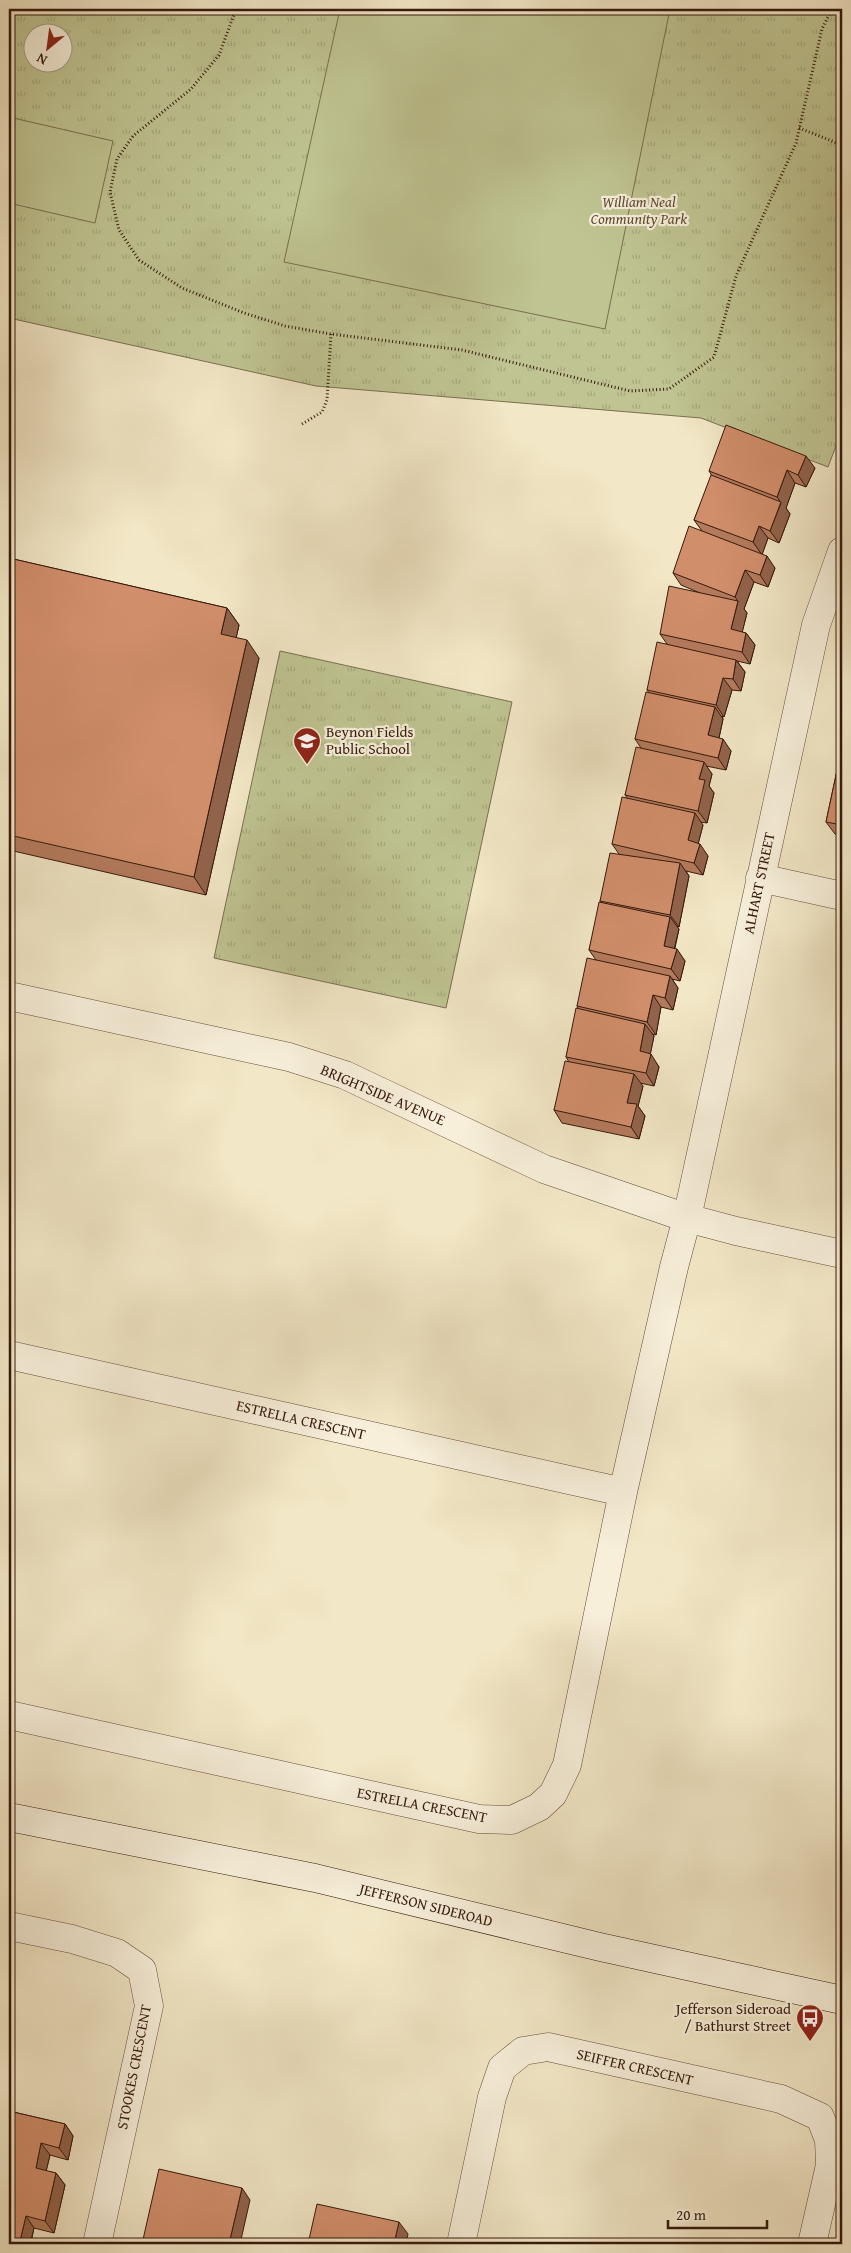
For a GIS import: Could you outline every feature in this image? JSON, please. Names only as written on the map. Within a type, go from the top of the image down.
[{"type":"street","name":"ALHART STREET","points":[[687,1218],[816,625],[842,551]]},
{"type":"street","points":[[760,878],[842,896]]},
{"type":"street","name":"BRIGHTSIDE AVENUE","points":[[9,996],[299,1060],[345,1075],[544,1169],[687,1218],[736,1231],[842,1254]]},
{"type":"street","name":"ESTRELLA CRESCENT","points":[[9,1715],[478,1819],[512,1820],[539,1806],[551,1797],[560,1784],[567,1765],[624,1492],[674,1267],[687,1218]]},
{"type":"street","name":"ESTRELLA CRESCENT","points":[[9,1356],[624,1492]]},
{"type":"street","name":"JEFFERSON SIDEROAD","points":[[9,1817],[315,1878],[600,1947],[842,2000]]},
{"type":"street","name":"STOOKES CRESCENT","points":[[9,1926],[72,1940],[117,1953],[142,1970],[149,2006],[97,2244]]},
{"type":"street","name":"SEIFFER CRESCENT","points":[[461,2244],[492,2097],[502,2068],[523,2051],[548,2047],[781,2099],[820,2117],[829,2140],[830,2165],[812,2244]]},
{"type":"path","points":[[236,9],[219,55],[191,89],[133,136],[117,158],[110,192],[119,230],[139,260],[182,288],[244,313],[285,326],[331,334],[462,350],[630,391],[669,389],[714,357],[736,276],[796,143],[822,30],[832,9]]},
{"type":"path","points":[[799,128],[842,145]]},
{"type":"path","points":[[302,424],[322,412],[327,400],[331,334]]},
{"type":"green space","name":"William Neal Community Park","points":[[9,9],[842,9],[842,430],[828,467],[701,418],[316,386],[9,318]]},
{"type":"green space","points":[[340,9],[670,9],[605,329],[284,262]]},
{"type":"green space","points":[[9,117],[113,141],[95,223],[9,203]]},
{"type":"green space","points":[[280,651],[512,702],[446,1008],[214,958]]},
{"type":"building","points":[[726,425],[806,456],[798,475],[787,470],[777,497],[709,471]]},
{"type":"building","points":[[711,475],[781,502],[770,531],[759,526],[753,542],[694,520]]},
{"type":"building","points":[[689,526],[767,556],[760,575],[745,570],[735,597],[673,573]]},
{"type":"building","points":[[9,558],[227,608],[221,634],[247,640],[194,877],[9,835]]},
{"type":"building","points":[[669,586],[738,601],[731,629],[746,633],[742,652],[660,634]]},
{"type":"building","points":[[657,642],[736,660],[733,679],[723,678],[716,705],[647,690]]},
{"type":"building","points":[[646,692],[715,707],[708,735],[723,739],[718,758],[635,739]]},
{"type":"building","points":[[636,747],[704,762],[699,779],[705,780],[698,811],[625,795]]},
{"type":"building","points":[[842,747],[842,825],[826,822]]},
{"type":"building","points":[[622,797],[695,813],[688,840],[700,844],[694,863],[612,844]]},
{"type":"building","points":[[610,853],[680,863],[670,915],[600,901]]},
{"type":"building","points":[[599,902],[670,917],[664,946],[677,949],[671,969],[589,950]]},
{"type":"building","points":[[587,958],[670,976],[665,998],[653,995],[647,1022],[577,1006]]},
{"type":"building","points":[[576,1008],[645,1024],[640,1051],[651,1054],[646,1073],[566,1057]]},
{"type":"building","points":[[565,1061],[634,1074],[627,1103],[637,1104],[631,1127],[554,1110]]},
{"type":"building","points":[[9,2111],[65,2124],[59,2148],[41,2143],[36,2168],[56,2173],[45,2221],[26,2216],[20,2241],[34,2244],[9,2244]]},
{"type":"building","points":[[159,2169],[242,2188],[229,2244],[142,2244]]},
{"type":"building","points":[[317,2204],[399,2222],[394,2244],[308,2244]]},
{"type":"place","name":"Beynon Fields Public School","points":[[307,765]]},
{"type":"place","name":"Jefferson Sideroad / Bathurst Street","points":[[810,2042]]}]
